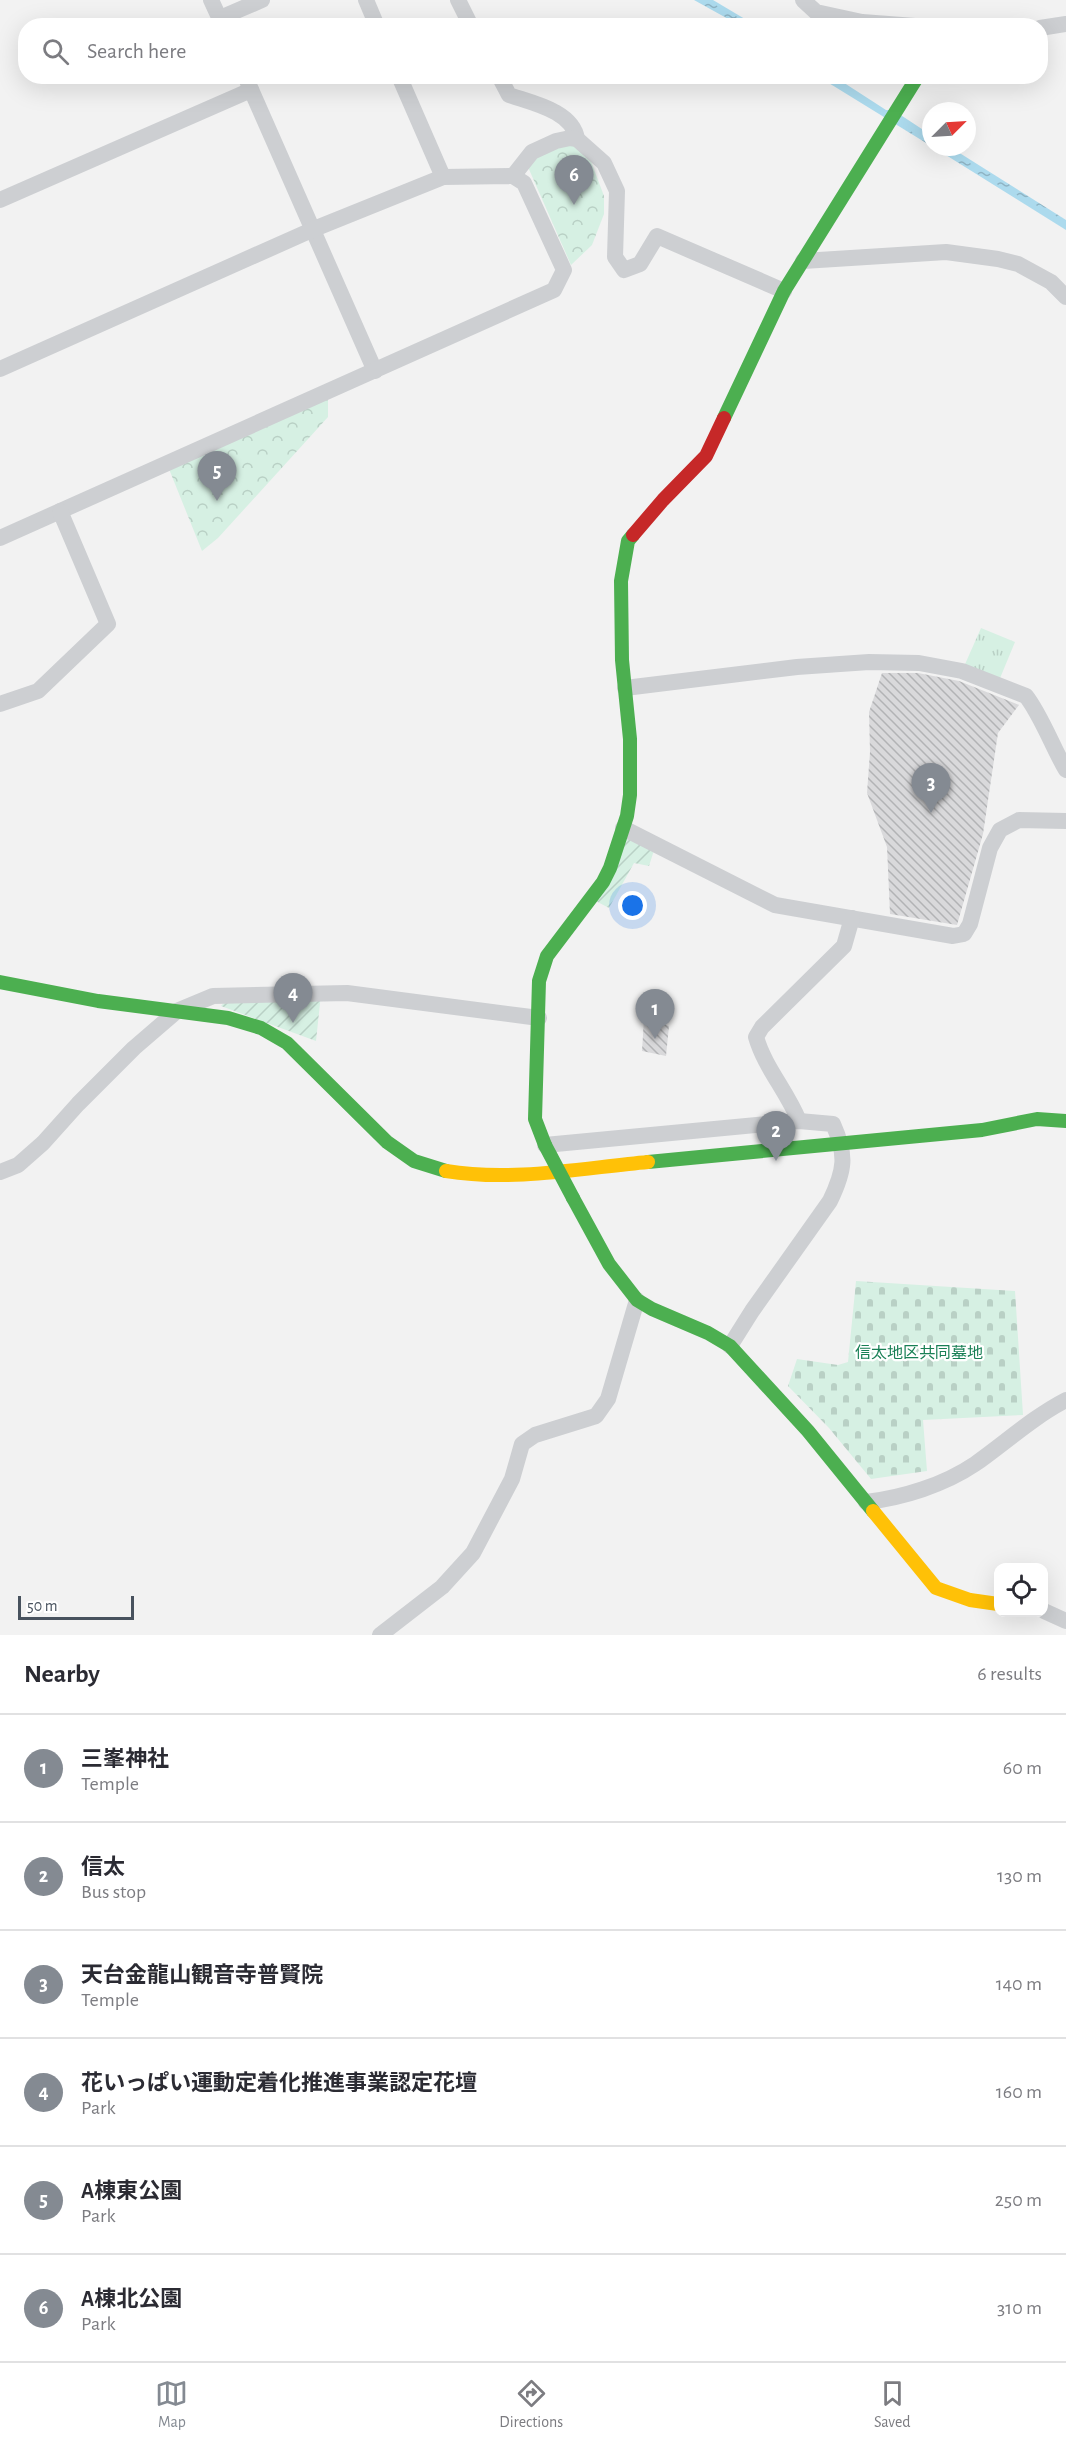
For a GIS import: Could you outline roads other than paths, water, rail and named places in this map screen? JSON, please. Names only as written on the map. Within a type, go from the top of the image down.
[{"type":"street","points":[[211,0],[219,18]]},
{"type":"street","points":[[228,18],[262,0]]},
{"type":"street","points":[[366,0],[374,18]]},
{"type":"street","points":[[458,0],[467,18]]},
{"type":"street","points":[[803,0],[816,12],[847,18]]},
{"type":"street","points":[[1048,27],[1066,24]]},
{"type":"street","points":[[0,200],[246,84]]},
{"type":"street","points":[[248,84],[375,371]]},
{"type":"street","points":[[402,84],[443,177]]},
{"type":"street","points":[[504,84],[510,95],[556,112],[576,131],[576,139]]},
{"type":"street","points":[[913,84],[784,291],[706,456],[663,500],[628,541],[621,581],[625,688],[630,739],[630,795],[623,828],[610,868],[603,882],[547,956],[539,981],[535,1119],[544,1145],[609,1264],[637,1300],[652,1309],[708,1333],[730,1346],[808,1431],[936,1588],[970,1600],[994,1603]]},
{"type":"street","points":[[513,176],[532,152],[556,141],[576,139],[604,163],[617,191],[615,257],[624,270],[640,264],[657,236],[784,291]]},
{"type":"street","points":[[0,369],[314,229],[443,177],[513,176],[524,183],[564,270],[554,290],[0,538]]},
{"type":"street","points":[[803,261],[946,252],[988,257],[1018,264],[1052,282],[1066,297]]},
{"type":"street","points":[[0,705],[38,691],[108,624],[60,512]]},
{"type":"street","points":[[625,688],[797,667],[869,662],[919,663],[962,671],[998,683],[1026,696],[1032,703],[1052,747],[1066,770]]},
{"type":"street","points":[[623,828],[776,905],[953,936],[964,934],[970,924],[990,848],[1000,830],[1019,820],[1066,821]]},
{"type":"street","points":[[799,1121],[792,1104],[766,1065],[756,1037],[762,1027],[844,946],[852,918]]},
{"type":"street","points":[[0,982],[98,1001],[228,1017],[261,1028],[287,1043],[387,1142],[414,1161],[444,1171],[476,1176],[514,1175],[982,1130],[1037,1119],[1066,1121]]},
{"type":"street","points":[[0,1172],[18,1165],[43,1143],[134,1048],[177,1011],[213,996],[347,993],[539,1018]]},
{"type":"street","points":[[544,1145],[799,1121],[833,1124],[842,1143],[844,1163],[831,1201],[752,1311],[730,1346]]},
{"type":"street","points":[[380,1635],[442,1587],[473,1553],[512,1479],[522,1444],[535,1435],[596,1416],[608,1399],[637,1300]]},
{"type":"street","points":[[866,1502],[885,1500],[934,1485],[973,1465],[1012,1435],[1066,1400]]},
{"type":"street","points":[[1048,1613],[1066,1620]]},
{"type":"water","points":[[694,0],[713,0],[743,18],[726,18]]},
{"type":"water","points":[[830,84],[846,84],[886,110],[893,110],[922,129],[922,140]]},
{"type":"water","points":[[947,156],[964,156],[1066,220],[1066,230]]},
{"type":"place","name":"A棟北公園","points":[[574,205]]},
{"type":"place","name":"A棟東公園","points":[[217,501]]},
{"type":"place","name":"天台金龍山観音寺普賢院","points":[[931,813]]},
{"type":"place","name":"花いっぱい運動定着化推進事業認定花壇","points":[[293,1023]]},
{"type":"place","name":"三峯神社","points":[[655,1039]]},
{"type":"place","name":"信太","points":[[776,1161]]},
{"type":"park label","name":"信太地区共同墓地","points":[[919,1353]]}]
